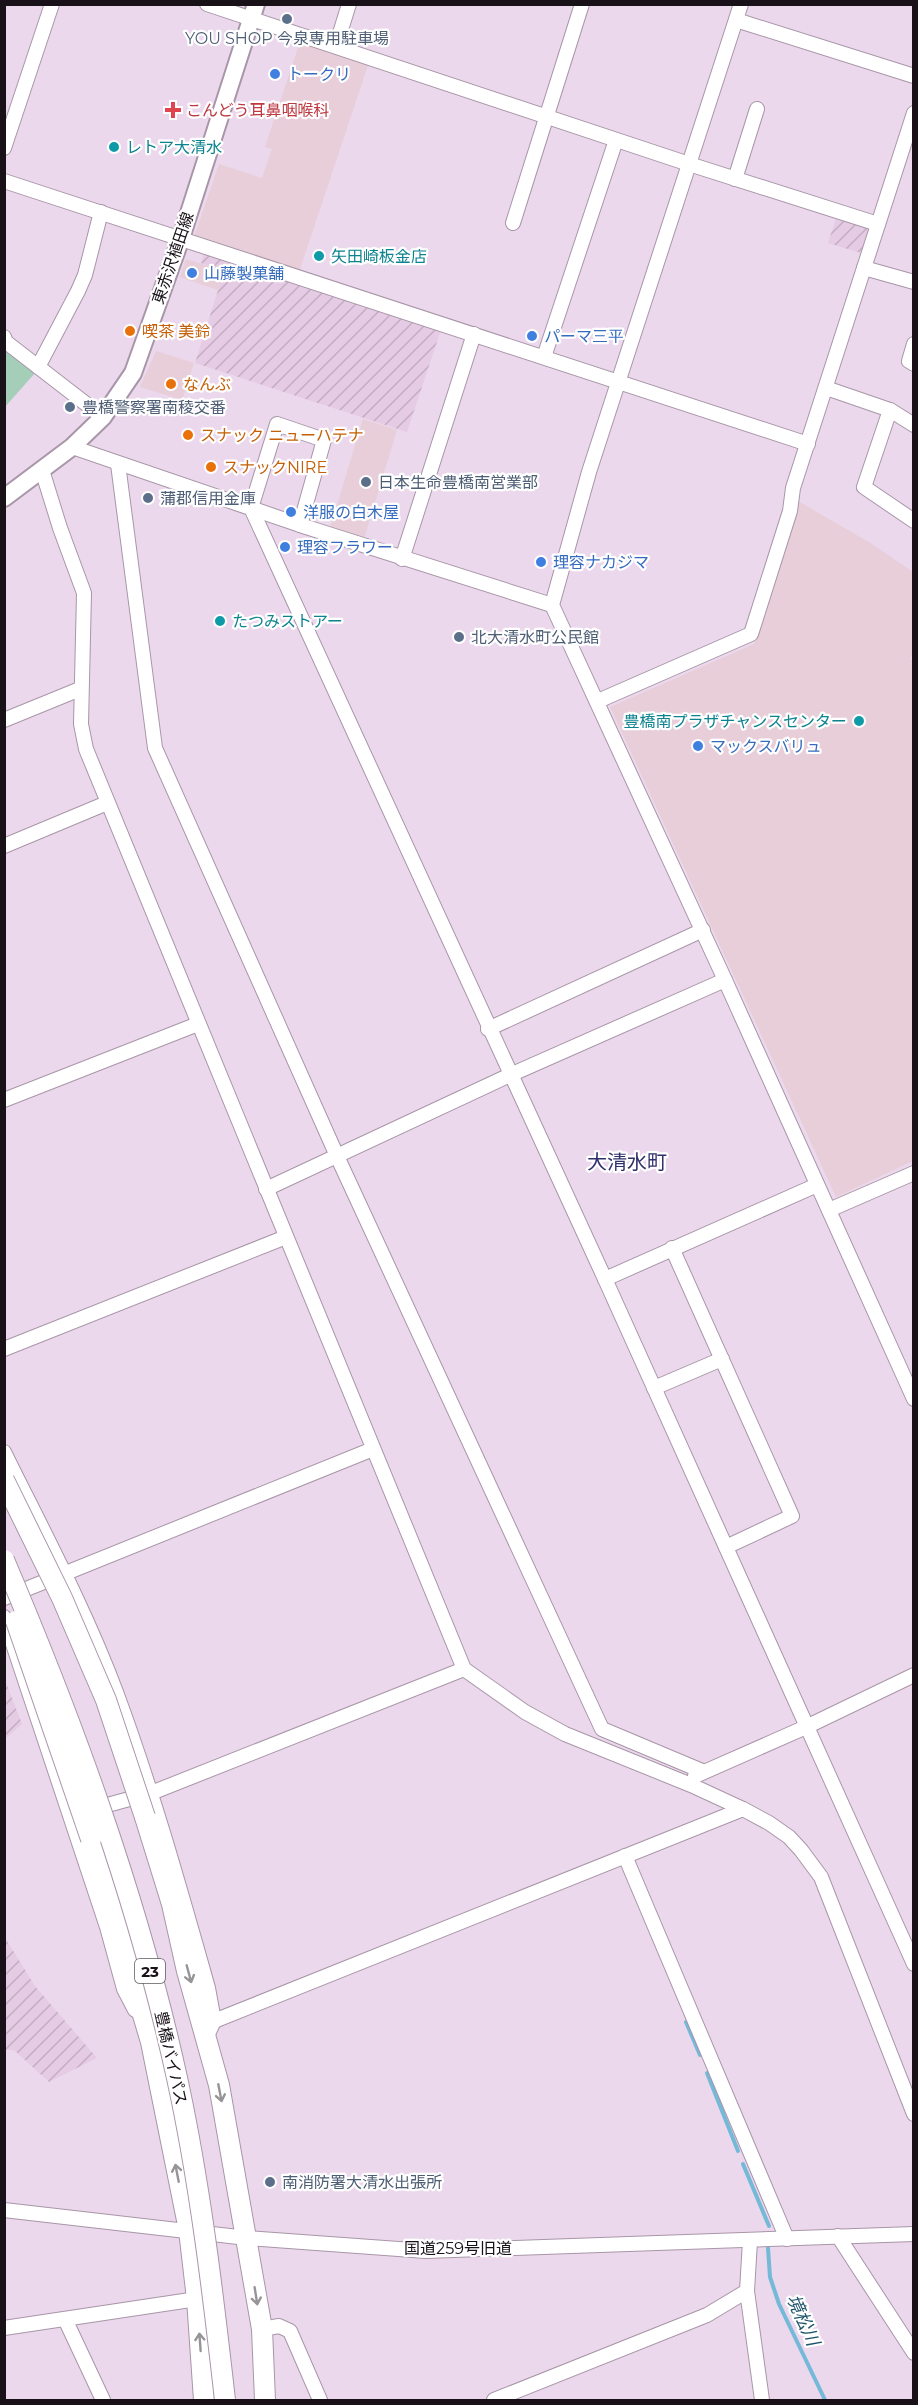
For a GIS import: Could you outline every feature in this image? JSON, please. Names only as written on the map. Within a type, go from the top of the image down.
[{"type":"highway","name":"23","points":[[4,1480],[62,1598],[106,1700],[172,1904],[187,1971],[210,2028],[262,2329],[265,2400]]},
{"type":"highway","name":"23","points":[[5,1561],[10,1603],[105,1880],[151,2042],[189,2230],[197,2299],[204,2400]]},
{"type":"highway","name":"豊橋バイパス","points":[[5,1561],[89,1774],[138,1924],[177,2079],[210,2268],[225,2400]]},
{"type":"main road","name":"東赤沢植田線","points":[[4,498],[72,447],[103,417],[123,390],[140,357],[254,12]]},
{"type":"street","points":[[4,148],[52,4]]},
{"type":"street","points":[[207,4],[254,12],[336,46],[616,140],[878,224]]},
{"type":"street","points":[[336,46],[349,4]]},
{"type":"street","points":[[513,223],[582,4]]},
{"type":"street","points":[[741,4],[575,517],[552,604],[703,930],[914,1400]]},
{"type":"street","points":[[736,20],[914,76]]},
{"type":"street","points":[[735,178],[757,109]]},
{"type":"street","points":[[598,701],[751,634],[790,511],[793,488],[914,113]]},
{"type":"street","points":[[544,357],[616,140]]},
{"type":"street","points":[[4,181],[808,444]]},
{"type":"street","points":[[38,367],[85,274],[101,212]]},
{"type":"street","points":[[864,268],[914,282]]},
{"type":"street","points":[[402,559],[474,334]]},
{"type":"street","points":[[5,341],[103,417]]},
{"type":"street","points":[[914,344],[909,361],[914,364]]},
{"type":"street","points":[[826,388],[890,410],[914,425]]},
{"type":"street","points":[[890,410],[864,487],[914,521]]},
{"type":"street","points":[[300,525],[324,440],[277,424],[250,508],[605,1279],[914,1964]]},
{"type":"street","points":[[72,447],[402,559],[552,604]]},
{"type":"street","points":[[118,464],[155,748],[337,1156],[602,1729],[702,1771]]},
{"type":"street","points":[[42,470],[84,593],[80,689],[84,743],[464,1669],[525,1712],[565,1734],[692,1785],[743,1809],[789,1837],[821,1877],[914,2114]]},
{"type":"street","points":[[4,720],[80,689]]},
{"type":"street","points":[[4,846],[107,803]]},
{"type":"street","points":[[488,1029],[703,930]]},
{"type":"street","points":[[266,1189],[510,1075],[725,980]]},
{"type":"street","points":[[4,1100],[198,1024]]},
{"type":"street","points":[[829,1210],[914,1173]]},
{"type":"street","points":[[605,1279],[817,1185]]},
{"type":"street","points":[[4,1349],[286,1237]]},
{"type":"street","points":[[672,1248],[792,1516],[726,1547]]},
{"type":"street","points":[[654,1388],[722,1359]]},
{"type":"street","points":[[4,1598],[373,1449]]},
{"type":"street","points":[[4,1452],[64,1572],[115,1690],[151,1793],[192,1931],[208,1988],[210,2028],[743,1809]]},
{"type":"street","points":[[4,1617],[70,1815],[124,1989],[151,2042]]},
{"type":"street","points":[[70,1815],[151,1793],[464,1669]]},
{"type":"street","points":[[692,1785],[696,1774],[702,1771],[806,1727],[914,1675]]},
{"type":"street","points":[[625,1856],[787,2239]]},
{"type":"street","name":"国道259号旧道","points":[[4,2210],[247,2238],[426,2251],[914,2234]]},
{"type":"street","points":[[838,2236],[910,2338],[914,2353]]},
{"type":"street","points":[[750,2241],[747,2291],[762,2400]]},
{"type":"street","points":[[494,2400],[707,2315],[747,2291]]},
{"type":"street","points":[[4,2328],[197,2299]]},
{"type":"street","points":[[65,2319],[103,2400]]},
{"type":"street","points":[[262,2329],[279,2326],[290,2331],[320,2400]]},
{"type":"shaded area","points":[[301,39],[369,62],[299,272],[194,237],[219,164],[262,178],[272,149],[265,147]]},
{"type":"shaded area","points":[[837,215],[872,226],[864,254],[828,243]]},
{"type":"shaded area","points":[[205,250],[442,327],[407,432],[195,363],[224,271],[201,263]]},
{"type":"shaded area","name":"山藤製菓舗","points":[[186,259],[224,271],[218,290],[180,277]]},
{"type":"shaded area","points":[[156,351],[194,363],[182,400],[140,387]]},
{"type":"shaded area","points":[[363,419],[397,430],[364,539],[330,528]]},
{"type":"shaded area","points":[[798,501],[872,544],[913,572],[914,653],[910,659],[914,661],[913,1161],[836,1197],[610,707],[754,644]]},
{"type":"shaded area","points":[[5,1680],[22,1724],[4,1739]]},
{"type":"shaded area","points":[[4,1936],[35,1986],[97,2058],[49,2082],[14,2050],[5,2050]]},
{"type":"green space","points":[[6,351],[35,373],[5,407],[4,352]]},
{"type":"waterway","name":"境松川","points":[[686,2022],[700,2055]]},
{"type":"waterway","name":"境松川","points":[[707,2073],[738,2151]]},
{"type":"waterway","name":"境松川","points":[[743,2164],[769,2226]]},
{"type":"waterway","name":"境松川","points":[[768,2248],[770,2277],[779,2304],[825,2400]]},
{"type":"place","name":"YOU SHOP 今泉専用駐車場","points":[[287,19]]},
{"type":"place","name":"トークリ","points":[[275,74]]},
{"type":"place","name":"こんどう耳鼻咽喉科","points":[[173,110]]},
{"type":"place","name":"レトア大清水","points":[[114,147]]},
{"type":"place","name":"矢田崎板金店","points":[[319,256]]},
{"type":"place","name":"山藤製菓舗","points":[[192,273]]},
{"type":"place","name":"喫茶 美鈴","points":[[130,331]]},
{"type":"place","name":"パーマ三平","points":[[532,336]]},
{"type":"place","name":"なんぶ","points":[[171,384]]},
{"type":"place","name":"豊橋警察署南稜交番","points":[[70,407]]},
{"type":"place","name":"スナック ニューハテナ","points":[[188,435]]},
{"type":"place","name":"スナックNIRE","points":[[211,467]]},
{"type":"place","name":"日本生命豊橋南営業部","points":[[366,482]]},
{"type":"place","name":"蒲郡信用金庫","points":[[148,498]]},
{"type":"place","name":"洋服の白木屋","points":[[291,512]]},
{"type":"place","name":"理容フラワー","points":[[285,547]]},
{"type":"place","name":"理容ナカジマ","points":[[541,562]]},
{"type":"place","name":"たつみストアー","points":[[220,621]]},
{"type":"place","name":"北大清水町公民館","points":[[459,637]]},
{"type":"place","name":"豊橋南プラザチャンスセンター","points":[[859,721]]},
{"type":"place","name":"マックスバリュ","points":[[698,746]]},
{"type":"place","name":"南消防署大清水出張所","points":[[270,2182]]},
{"type":"district","name":"大清水町","points":[[627,1162]]}]
